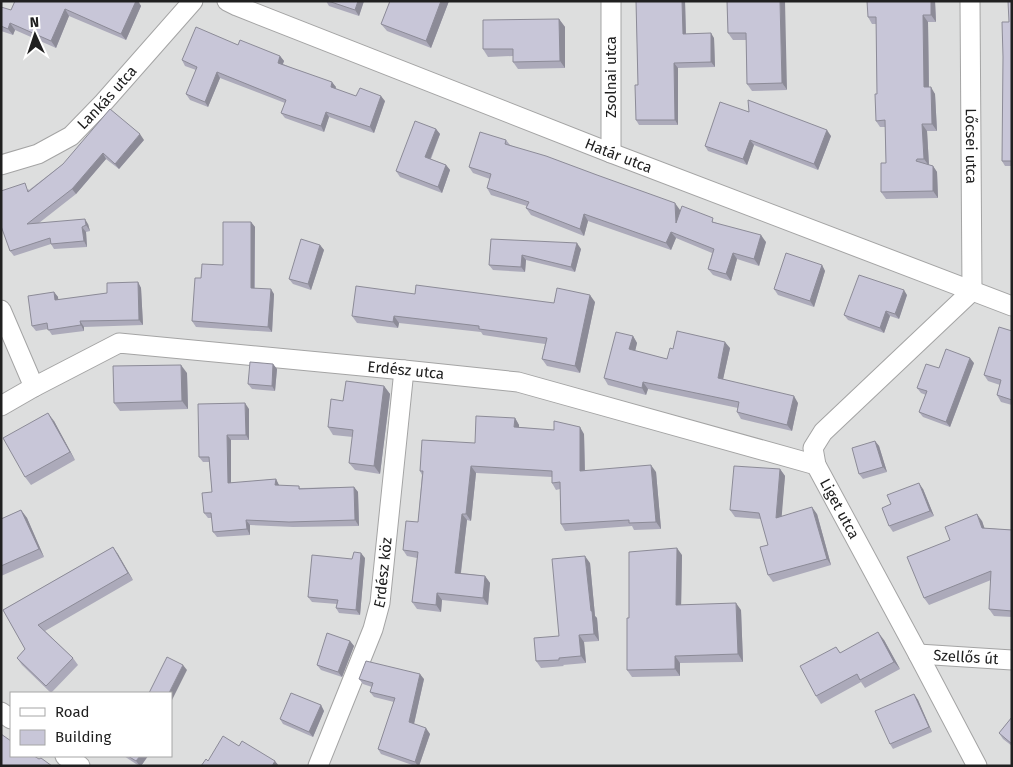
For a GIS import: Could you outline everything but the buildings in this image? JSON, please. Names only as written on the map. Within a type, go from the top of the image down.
[{"type":"street","name":"Lankás utca","points":[[1,164],[38,154],[71,136],[104,102],[193,1]]},
{"type":"street","name":"Zsolnai utca","points":[[611,1],[611,153]]},
{"type":"street","name":"Lőcsei utca","points":[[970,1],[972,291]]},
{"type":"street","name":"Határ utca","points":[[233,3],[611,153],[1012,306]]},
{"type":"street","name":"Liget utca","points":[[972,291],[823,432],[813,448],[816,465],[977,766]]},
{"type":"street","points":[[1,310],[34,387]]},
{"type":"street","name":"Erdész utca","points":[[1,406],[119,343],[518,382],[816,465]]},
{"type":"street","name":"Erdész köz","points":[[318,766],[369,638],[380,603],[404,370]]},
{"type":"street","name":"Szellős út","points":[[918,654],[1012,660]]},
{"type":"street","points":[[66,757],[80,766]]},
{"type":"shaded area","points":[[1,1],[1012,1],[1012,766],[1,766]]}]
